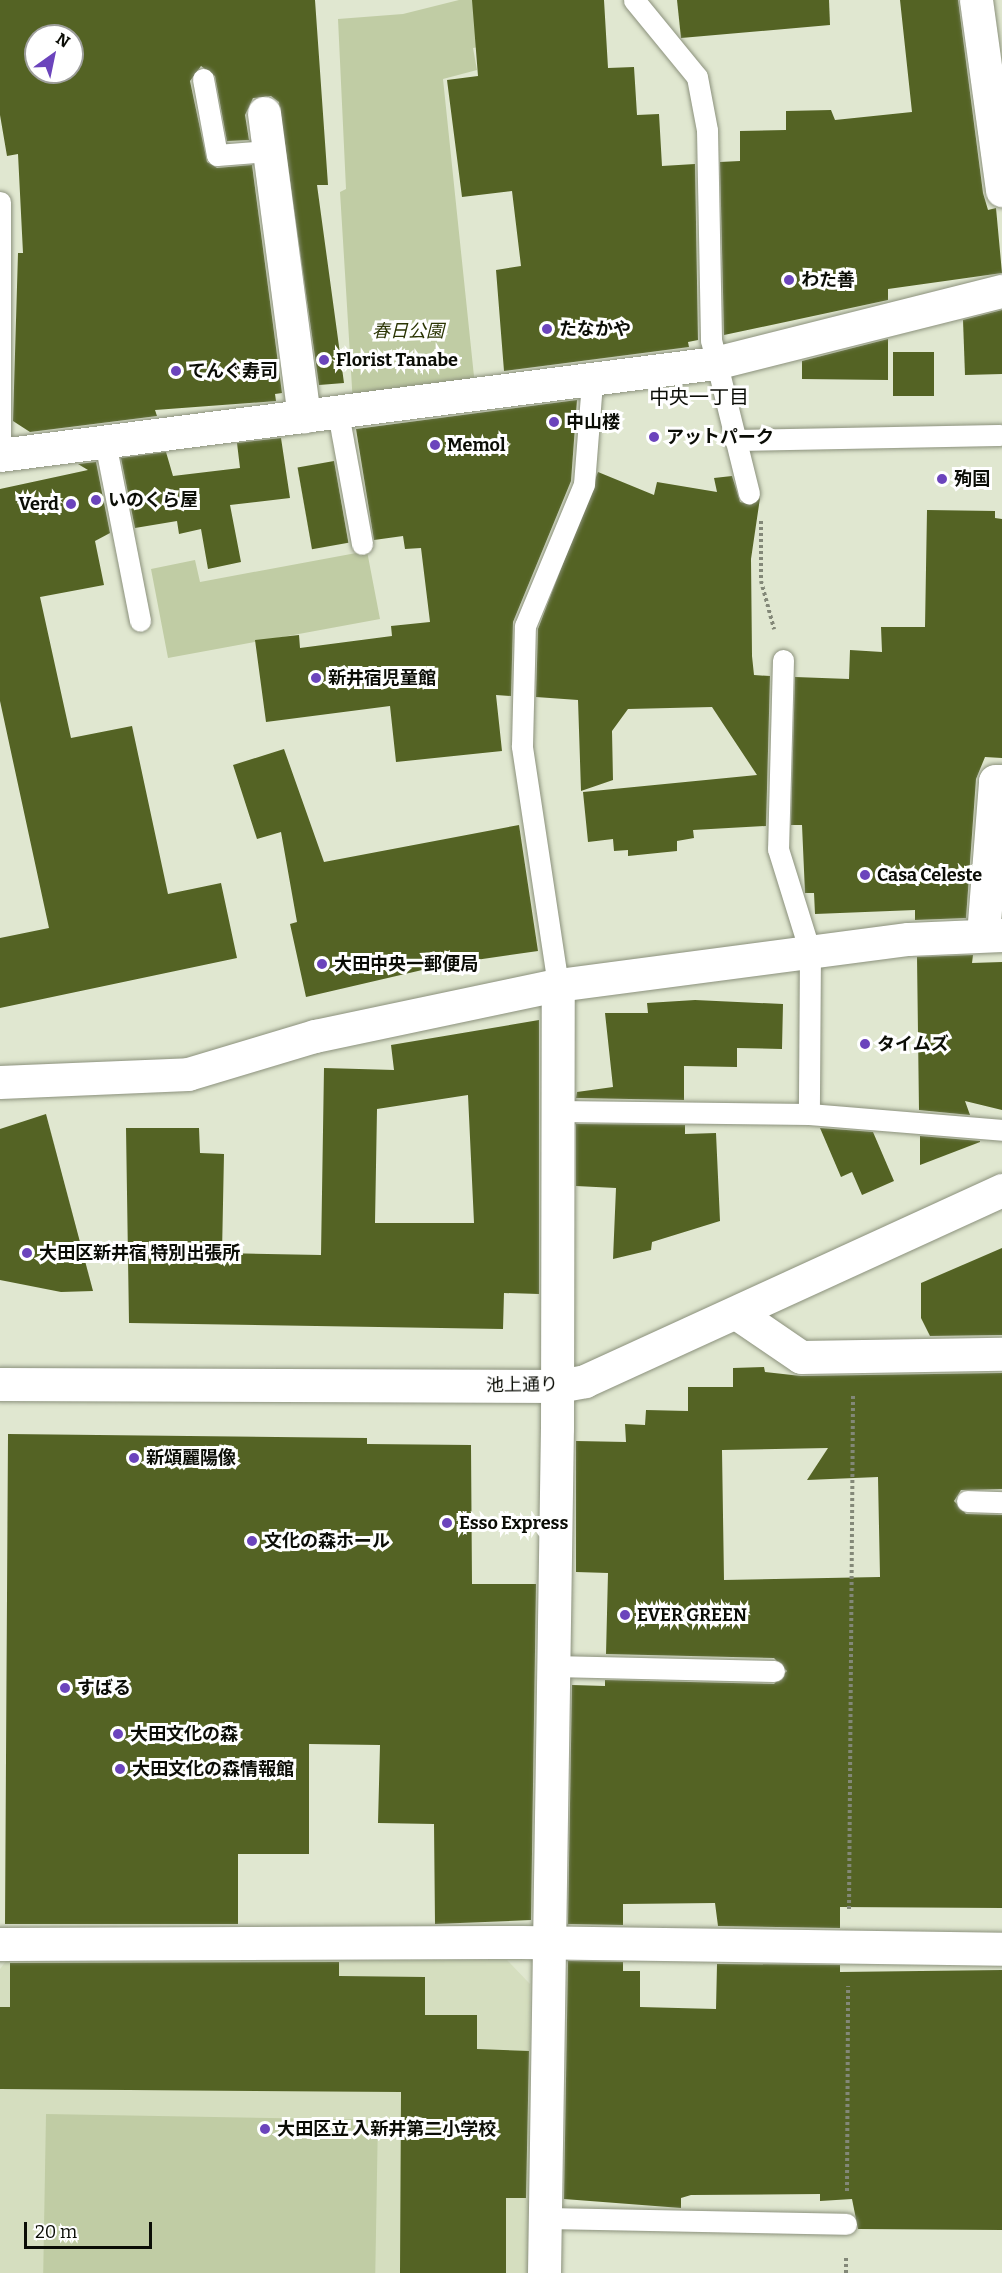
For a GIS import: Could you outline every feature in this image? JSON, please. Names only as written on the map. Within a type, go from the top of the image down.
[{"type":"street","points":[[976,0],[1002,190]]},
{"type":"street","points":[[264,113],[304,416]]},
{"type":"street","points":[[0,455],[592,382],[715,363],[1002,291]]},
{"type":"street","points":[[0,1082],[39,1071],[188,1074],[283,1038],[558,986],[673,960],[810,952],[865,955],[992,935],[995,781],[1002,781]]},
{"type":"street","points":[[544,2273],[545,1942],[558,1386],[558,986]]},
{"type":"street","name":"池上通り","points":[[0,1384],[558,1386],[613,1372],[1002,1190]]},
{"type":"street","points":[[738,1314],[801,1357],[1002,1354]]},
{"type":"street","points":[[0,1944],[545,1942],[1002,1949]]},
{"type":"lane","points":[[634,0],[697,77],[707,130],[715,363],[749,494]]},
{"type":"lane","points":[[204,79],[217,155],[268,151]]},
{"type":"lane","points":[[0,202],[0,455]]},
{"type":"lane","points":[[558,986],[555,918],[522,746],[525,626],[584,484],[596,446],[592,382]]},
{"type":"lane","points":[[338,413],[362,544]]},
{"type":"lane","points":[[735,440],[1000,435]]},
{"type":"lane","points":[[105,442],[140,621]]},
{"type":"lane","points":[[783,660],[778,849],[810,952],[809,1114]]},
{"type":"lane","points":[[558,1110],[809,1114],[1002,1130]]},
{"type":"lane","points":[[967,1501],[1002,1502]]},
{"type":"lane","points":[[552,1666],[774,1671]]},
{"type":"lane","points":[[544,2218],[846,2224]]},
{"type":"path","points":[[749,494],[761,516],[761,581],[783,660]]},
{"type":"path","points":[[846,2273],[853,1356]]},
{"type":"shaded area","name":"大田区立 入新井第二小学校","points":[[507,1960],[530,1984],[531,2273],[0,2273],[0,1969],[6,1961]]},
{"type":"green space","name":"春日公園","points":[[459,0],[488,0],[510,42],[473,48],[477,70],[443,79],[475,386],[353,404],[340,192],[346,189],[338,19],[403,14]]},
{"type":"green space","points":[[367,551],[380,619],[168,658],[151,569],[195,560],[200,582]]},
{"type":"green space","points":[[46,2114],[378,2120],[375,2273],[43,2273]]},
{"type":"building","points":[[0,0],[315,0],[328,185],[317,185],[344,383],[319,385],[279,102],[271,96],[253,98],[245,115],[249,140],[227,141],[215,76],[201,66],[190,81],[207,162],[217,168],[252,165],[282,393],[275,394],[276,401],[155,410],[157,416],[30,432],[13,421],[18,253],[23,253],[18,154],[7,156],[0,115]]},
{"type":"building","points":[[472,0],[604,0],[608,68],[634,67],[637,115],[659,114],[662,166],[695,164],[698,340],[688,342],[689,347],[504,371],[496,270],[521,266],[512,191],[462,197],[447,80],[478,76]]},
{"type":"building","points":[[677,0],[829,0],[830,25],[681,38]]},
{"type":"building","points":[[900,0],[958,0],[983,193],[988,210],[996,208],[1002,273],[888,289],[888,300],[724,335],[720,162],[740,161],[740,131],[786,130],[786,111],[831,110],[835,120],[912,112]]},
{"type":"building","points":[[1002,310],[1002,374],[965,375],[963,320]]},
{"type":"building","points":[[888,339],[888,380],[802,379],[802,361]]},
{"type":"building","points":[[893,352],[934,352],[934,396],[893,396]]},
{"type":"building","points":[[577,400],[571,481],[513,622],[511,696],[496,695],[502,751],[396,762],[390,706],[266,722],[255,640],[299,635],[300,648],[392,636],[391,626],[430,622],[421,548],[405,549],[403,536],[374,540],[356,429]]},
{"type":"building","points":[[281,438],[290,498],[230,505],[241,562],[208,569],[201,529],[179,534],[177,521],[135,528],[121,458],[166,452],[173,476],[240,468],[237,443]]},
{"type":"building","points":[[334,461],[348,543],[312,549],[298,467]]},
{"type":"building","points":[[96,462],[110,533],[95,541],[104,585],[40,597],[71,738],[132,726],[168,894],[221,883],[237,958],[0,1008],[0,938],[49,928],[0,701],[0,489],[88,470],[78,464]]},
{"type":"building","points":[[598,472],[654,495],[657,482],[717,492],[714,478],[732,476],[740,502],[751,505],[760,498],[751,559],[752,656],[754,675],[770,676],[766,826],[693,830],[694,838],[677,841],[677,851],[628,856],[628,850],[614,851],[613,839],[588,842],[583,792],[757,775],[712,707],[628,709],[612,731],[613,780],[581,791],[578,700],[536,697],[538,629]]},
{"type":"building","points":[[927,510],[995,511],[995,518],[1002,519],[1002,758],[985,757],[976,779],[966,918],[915,920],[915,910],[815,914],[814,893],[805,893],[802,825],[791,825],[795,677],[849,679],[850,650],[882,652],[881,627],[925,627]]},
{"type":"building","points":[[284,749],[324,862],[519,825],[538,951],[448,964],[306,997],[290,924],[297,922],[281,832],[257,839],[233,765]]},
{"type":"building","points":[[973,955],[972,963],[1002,962],[1002,1110],[965,1101],[970,1115],[919,1110],[917,957]]},
{"type":"building","points":[[695,1000],[783,1004],[782,1049],[737,1048],[737,1067],[684,1066],[684,1100],[576,1098],[577,1092],[613,1087],[605,1013],[648,1013],[647,1003]]},
{"type":"building","points":[[539,1020],[539,1294],[504,1293],[503,1329],[129,1323],[126,1128],[199,1128],[200,1153],[224,1154],[222,1253],[321,1255],[324,1068],[394,1070],[391,1045]],"holes":[[[468,1095],[474,1223],[375,1223],[377,1109]]]},
{"type":"building","points":[[46,1114],[93,1291],[61,1292],[0,1280],[0,1129]]},
{"type":"building","points":[[576,1124],[685,1125],[685,1134],[716,1133],[720,1221],[652,1242],[651,1250],[613,1259],[616,1188],[576,1186]]},
{"type":"building","points":[[820,1128],[873,1132],[894,1181],[862,1195],[852,1172],[841,1177]]},
{"type":"building","points":[[920,1136],[980,1141],[980,1142],[920,1165]]},
{"type":"building","points":[[1002,1248],[1002,1335],[930,1336],[921,1318],[921,1283]]},
{"type":"building","points":[[764,1367],[765,1372],[801,1376],[1002,1373],[1002,1489],[961,1490],[954,1501],[966,1514],[1002,1515],[1002,1908],[840,1907],[840,1928],[718,1926],[715,1903],[623,1904],[623,1925],[568,1924],[572,1685],[605,1686],[605,1680],[774,1684],[787,1671],[774,1658],[606,1654],[608,1573],[576,1572],[576,1441],[626,1442],[625,1424],[645,1425],[646,1410],[688,1411],[688,1387],[733,1387],[733,1368]],"holes":[[[828,1448],[807,1480],[878,1477],[880,1577],[724,1580],[722,1450]]]},
{"type":"building","points":[[8,1434],[367,1438],[367,1444],[471,1445],[472,1584],[536,1584],[531,1920],[435,1924],[434,1824],[378,1823],[380,1745],[309,1744],[309,1854],[238,1854],[238,1924],[5,1924]]},
{"type":"building","points":[[568,1961],[623,1962],[623,1971],[640,1971],[640,2007],[716,2009],[717,1964],[840,1965],[840,1972],[1002,1970],[1002,2230],[858,2229],[852,2199],[820,2201],[820,2194],[691,2195],[681,2198],[681,2208],[564,2199]]},
{"type":"building","points":[[339,1962],[339,1976],[425,1977],[425,2015],[477,2015],[477,2049],[529,2051],[526,2198],[506,2198],[506,2273],[400,2273],[401,2092],[0,2089],[0,2007],[10,2007],[10,1963]]},
{"type":"place","name":"わた善","points":[[789,280]]},
{"type":"place","name":"たなかや","points":[[547,329]]},
{"type":"place","name":"Florist Tanabe","points":[[324,360]]},
{"type":"place","name":"てんぐ寿司","points":[[176,371]]},
{"type":"place","name":"中山楼","points":[[554,422]]},
{"type":"place","name":"アットパーク","points":[[654,437]]},
{"type":"place","name":"Memol","points":[[435,445]]},
{"type":"place","name":"殉国","points":[[942,479]]},
{"type":"place","name":"いのくら屋","points":[[96,500]]},
{"type":"place","name":"Verd","points":[[71,504]]},
{"type":"place","name":"新井宿児童館","points":[[316,678]]},
{"type":"place","name":"Casa Celeste","points":[[865,875]]},
{"type":"place","name":"大田中央一郵便局","points":[[322,964]]},
{"type":"place","name":"タイムズ","points":[[865,1044]]},
{"type":"place","name":"大田区新井宿 特別出張所","points":[[27,1253]]},
{"type":"place","name":"新頌麗陽像","points":[[134,1458]]},
{"type":"place","name":"Esso Express","points":[[447,1523]]},
{"type":"place","name":"文化の森ホール","points":[[252,1541]]},
{"type":"place","name":"EVER GREEN","points":[[625,1615]]},
{"type":"place","name":"すばる","points":[[65,1688]]},
{"type":"place","name":"大田文化の森","points":[[118,1734]]},
{"type":"place","name":"大田文化の森情報館","points":[[120,1769]]},
{"type":"place","name":"大田区立 入新井第二小学校","points":[[265,2129]]},
{"type":"district","name":"中央一丁目","points":[[699,397]]}]
